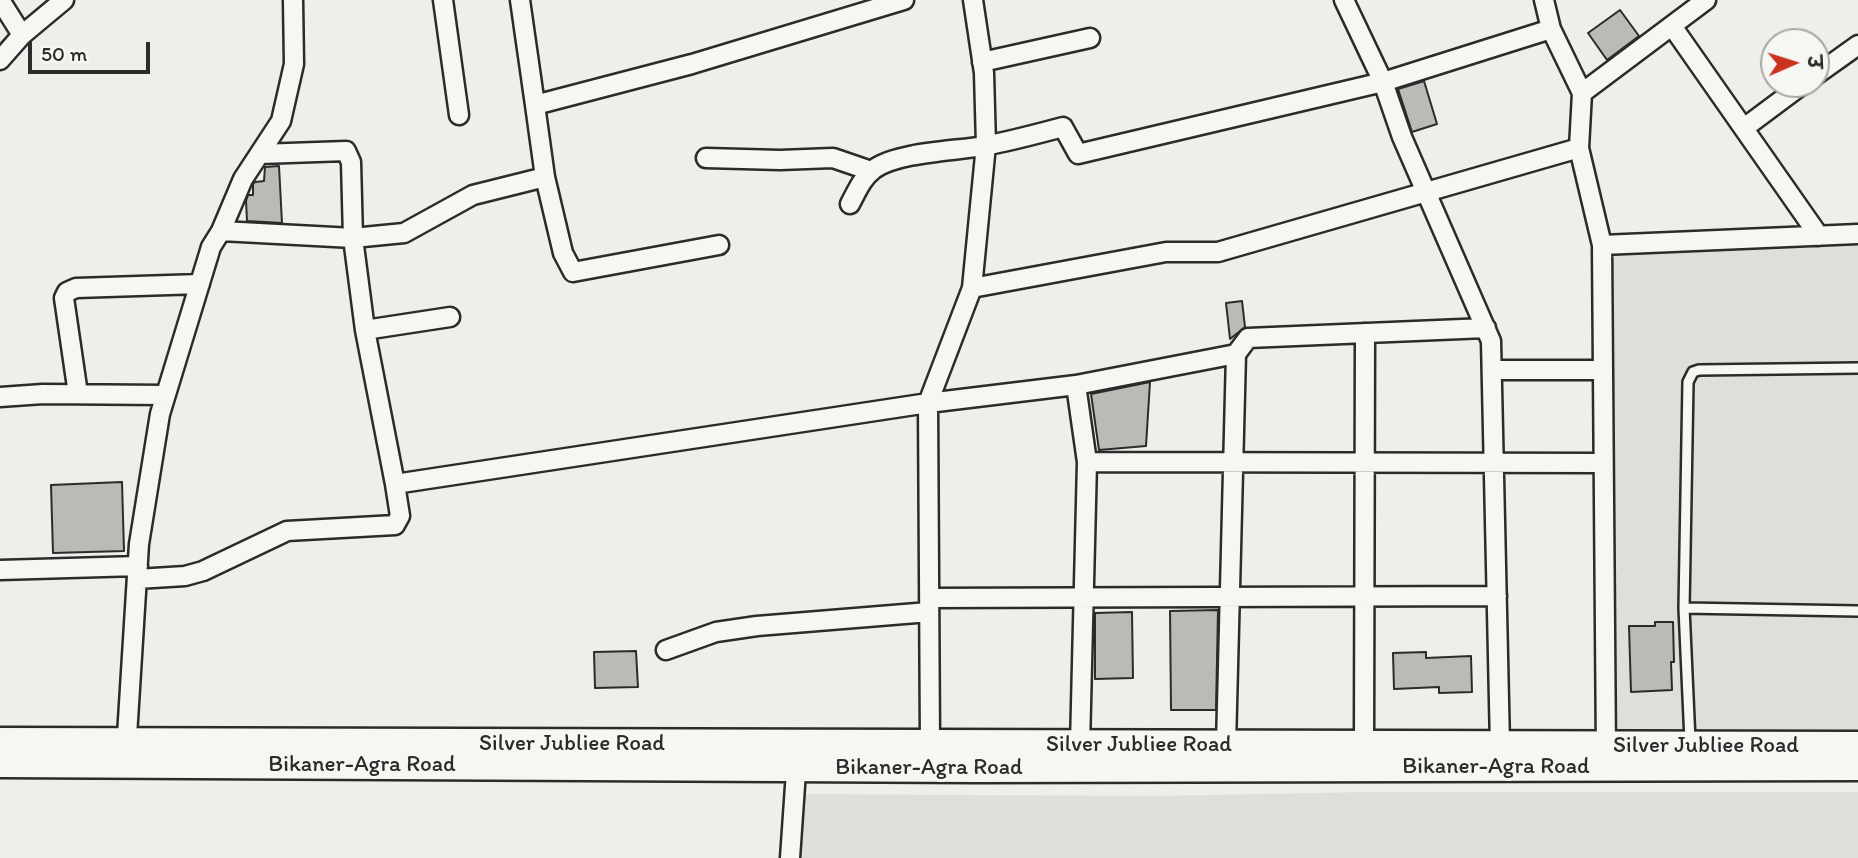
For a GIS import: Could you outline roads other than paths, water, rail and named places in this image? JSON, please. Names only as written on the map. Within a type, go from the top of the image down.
[{"type":"main road","name":"Silver Jubliee Road","points":[[0,742],[126,753],[797,756],[930,744],[1500,746],[1606,756],[1690,746],[1858,746]]},
{"type":"main road","points":[[0,763],[126,753]]},
{"type":"main road","name":"Bikaner-Agra Road","points":[[797,756],[1606,756],[1858,766]]},
{"type":"street","points":[[0,0],[22,35]]},
{"type":"street","points":[[0,60],[22,35],[64,0]]},
{"type":"street","points":[[126,753],[138,573],[156,440],[166,395],[211,247],[221,231],[243,179],[281,121],[294,64],[293,0]]},
{"type":"street","points":[[443,0],[459,115]]},
{"type":"street","points":[[520,0],[545,177],[563,253],[573,272],[719,245]]},
{"type":"street","points":[[535,105],[692,64],[904,0]]},
{"type":"street","points":[[930,744],[928,403],[972,288],[986,145],[982,62],[973,0]]},
{"type":"street","points":[[1344,0],[1383,82],[1402,137],[1491,341],[1500,746]]},
{"type":"street","points":[[1544,0],[1551,29],[1582,93],[1579,148],[1602,245],[1606,756]]},
{"type":"street","points":[[1582,93],[1706,0]]},
{"type":"street","points":[[1672,26],[1819,236]]},
{"type":"street","points":[[850,204],[863,180],[872,171],[882,164],[900,159],[986,145],[1063,127],[1078,154],[1383,82],[1551,29]]},
{"type":"street","points":[[982,62],[1090,38]]},
{"type":"street","points":[[1830,65],[1858,46]]},
{"type":"street","points":[[1744,128],[1785,98]]},
{"type":"street","points":[[972,288],[1166,252],[1218,252],[1579,148]]},
{"type":"street","points":[[0,570],[185,576],[203,571],[287,531],[395,525],[400,516],[365,330],[353,238],[351,162],[346,151],[260,154]]},
{"type":"street","points":[[706,158],[833,158],[872,171]]},
{"type":"street","points":[[221,231],[353,238],[404,233],[473,195],[545,177]]},
{"type":"street","points":[[1602,245],[1858,234]]},
{"type":"street","points":[[78,394],[64,298],[67,292],[76,288],[200,284]]},
{"type":"street","points":[[365,330],[450,317]]},
{"type":"street","points":[[1226,745],[1237,354],[1248,338],[1486,328]]},
{"type":"street","points":[[1364,745],[1365,333]]},
{"type":"street","points":[[395,484],[928,403],[1076,385],[1237,354]]},
{"type":"street","points":[[1492,370],[1603,370]]},
{"type":"street","points":[[1076,385],[1087,462],[1080,745]]},
{"type":"street","points":[[0,397],[166,395]]},
{"type":"street","points":[[1087,462],[1603,463]]},
{"type":"street","points":[[666,650],[716,632],[929,605],[1084,598],[1497,596]]},
{"type":"street","points":[[790,858],[797,756]]},
{"type":"lane","points":[[1690,746],[1684,608],[1688,382],[1693,372],[1858,368]]},
{"type":"lane","points":[[1684,608],[1858,611]]}]
